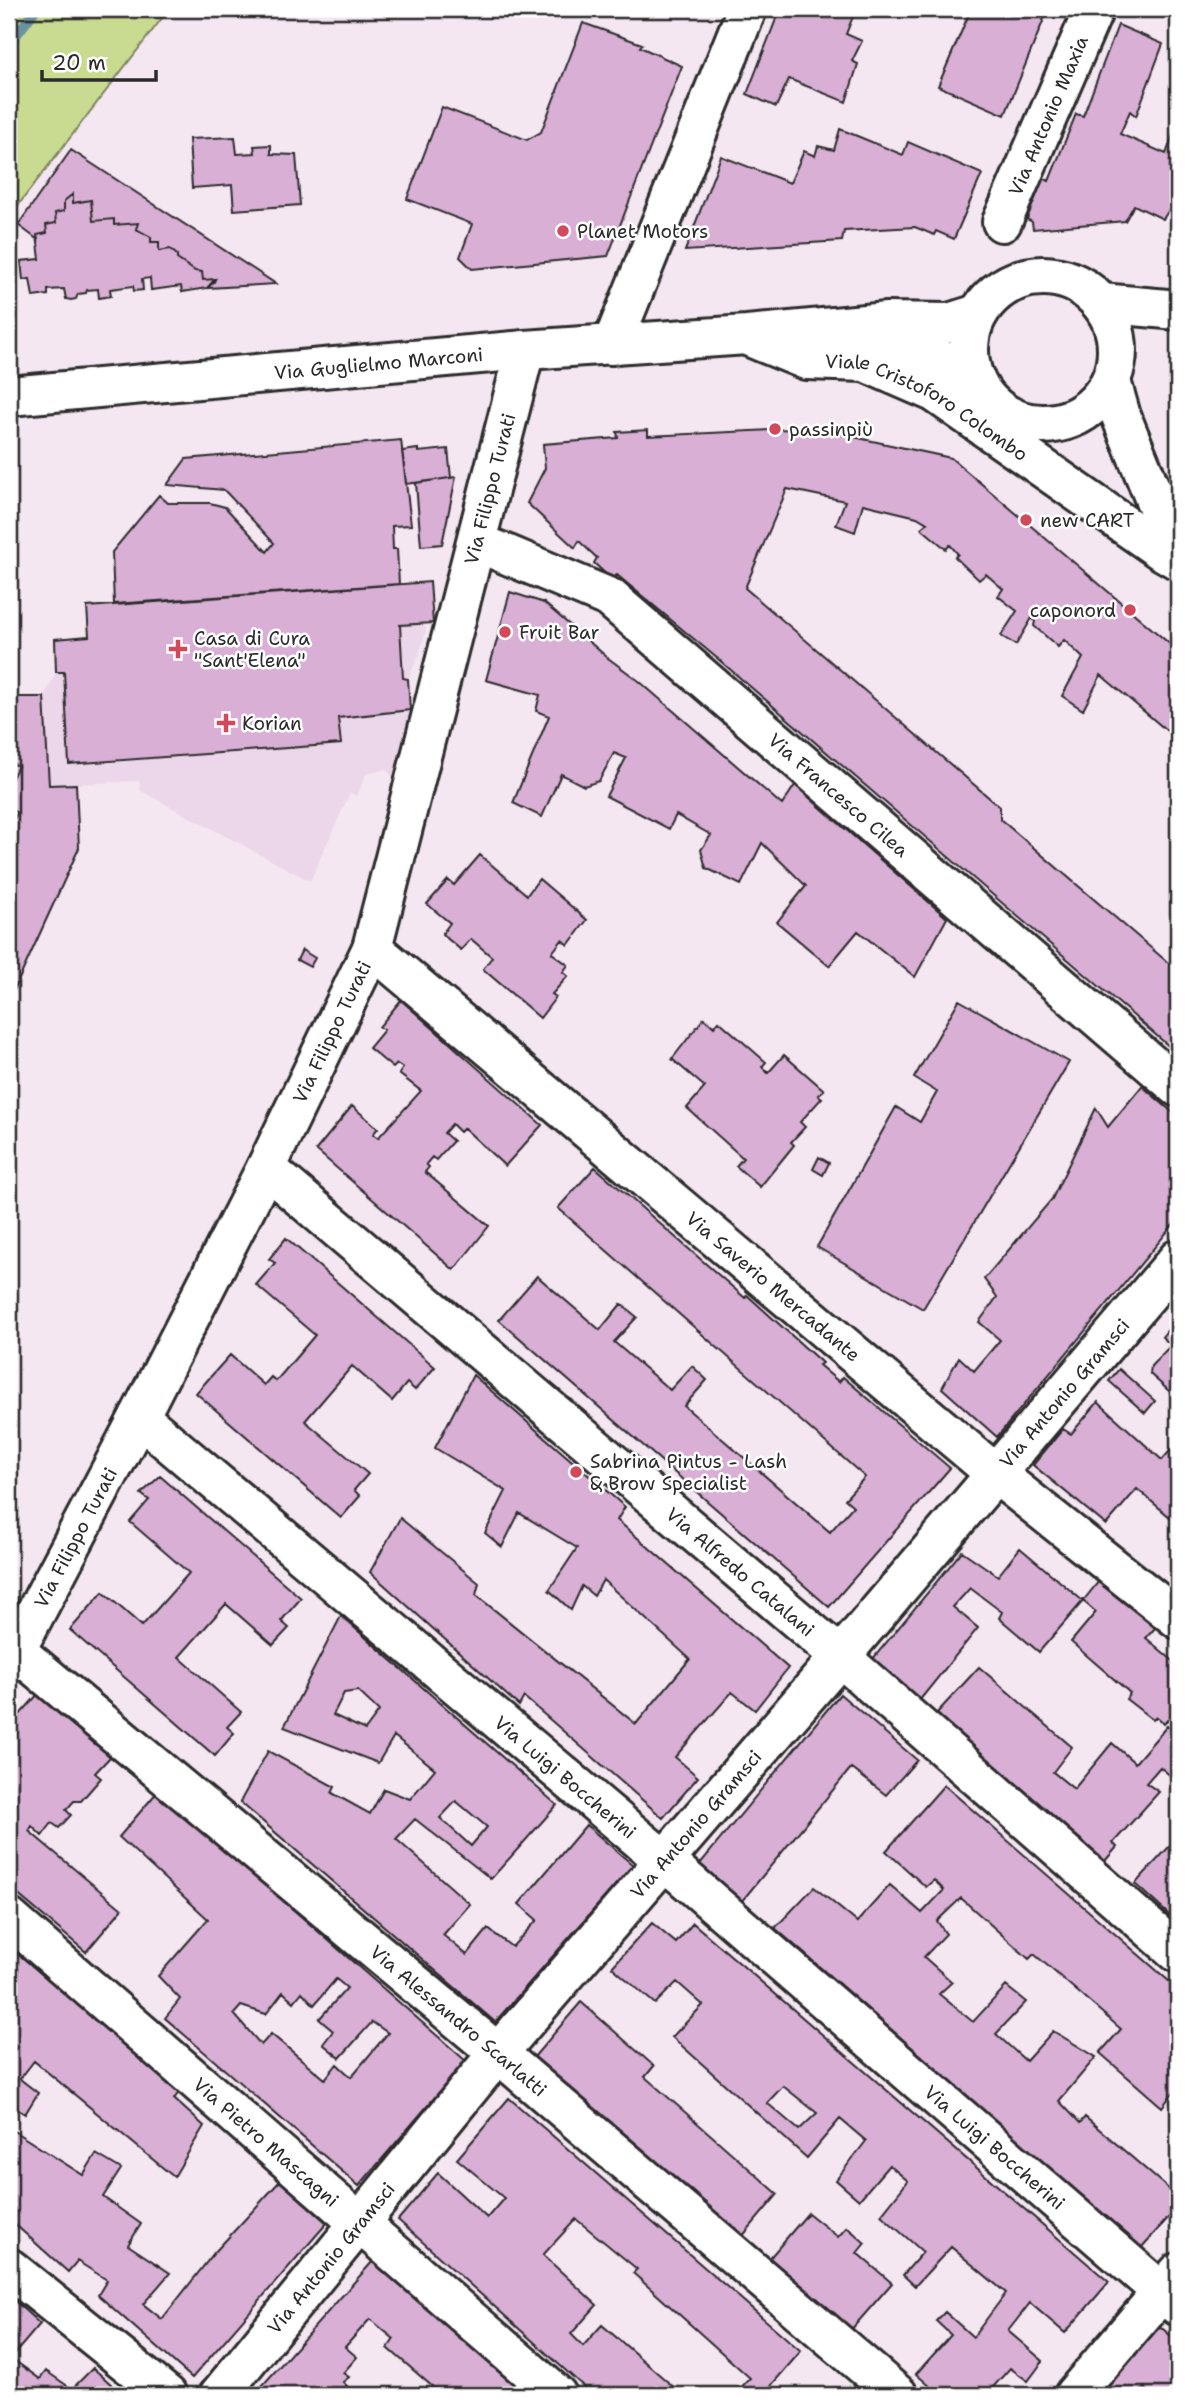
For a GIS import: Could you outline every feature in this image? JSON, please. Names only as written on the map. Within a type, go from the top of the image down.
[{"type":"street","points":[[612,345],[747,9]]},
{"type":"street","name":"Via Antonio Maxia","points":[[1002,222],[1094,9]]},
{"type":"street","points":[[1178,311],[1114,365],[1093,405],[1068,419],[1039,424],[1013,417],[991,402],[975,379],[970,364],[969,347],[978,314],[996,292],[1022,278],[1051,276],[1079,285],[1101,303],[1110,317],[1114,365],[1121,416],[1157,505],[1178,535]]},
{"type":"street","points":[[1101,303],[1178,311]]},
{"type":"street","name":"Via Guglielmo Marconi","points":[[9,396],[525,350],[747,335],[887,322],[949,323],[978,314]]},
{"type":"street","name":"Via Guglielmo Marconi","points":[[747,335],[814,343],[886,342],[932,355],[958,367],[975,379]]},
{"type":"street","name":"Viale Cristoforo Colombo","points":[[747,335],[806,360],[865,362],[934,392],[1178,560]]},
{"type":"street","name":"Via Filippo Turati","points":[[12,1657],[266,1168],[372,948],[525,350]]},
{"type":"street","name":"Viale Cristoforo Colombo","points":[[1039,424],[1093,503]]},
{"type":"street","name":"Via Francesco Cilea","points":[[477,542],[610,598],[1178,1087]]},
{"type":"street","name":"Via Saverio Mercadante","points":[[372,948],[996,1474],[1178,1619]]},
{"type":"street","name":"Via Alfredo Catalani","points":[[266,1168],[840,1657],[1178,1954]]},
{"type":"street","name":"Via Antonio Gramsci","points":[[219,2395],[499,2053],[1178,1259]]},
{"type":"street","name":"Via Luigi Boccherini","points":[[139,1417],[1173,2290]]},
{"type":"street","name":"Via Alessandro Scarlatti","points":[[12,1657],[499,2053],[898,2395]]},
{"type":"street","name":"Via Pietro Mascagni","points":[[9,1918],[557,2395]]},
{"type":"street","points":[[9,2268],[167,2395]]},
{"type":"street","points":[[1074,2395],[1173,2290]]},
{"type":"shaded area","name":"Korian","points":[[430,582],[433,623],[423,624],[426,630],[408,679],[410,710],[405,737],[408,737],[395,786],[394,779],[386,769],[366,774],[357,796],[350,793],[310,881],[141,791],[139,781],[49,785],[44,697],[56,672],[55,639],[89,636],[87,607]]},
{"type":"green space","points":[[9,9],[169,9],[9,217]]},
{"type":"building","points":[[780,9],[856,9],[846,34],[862,41],[852,61],[858,64],[846,102],[789,79],[776,107],[747,94]]},
{"type":"building","points":[[971,9],[1048,9],[1005,115],[938,86]]},
{"type":"building","points":[[583,23],[642,44],[640,47],[682,66],[608,256],[472,269],[460,257],[472,224],[407,199],[442,107],[527,140],[541,132]]},
{"type":"building","points":[[1118,25],[1163,44],[1136,116],[1130,111],[1120,134],[1166,154],[1173,135],[1178,137],[1178,212],[1171,207],[1163,219],[1134,205],[1125,221],[1033,229],[1032,222],[1027,219],[1043,178],[1049,181],[1076,114],[1083,116]]},
{"type":"building","points":[[840,129],[903,155],[908,142],[982,174],[954,239],[936,231],[934,235],[915,227],[844,231],[842,241],[685,251],[721,156],[790,183],[804,151],[815,156],[818,146],[834,150]]},
{"type":"building","points":[[235,137],[237,154],[255,153],[254,146],[271,145],[271,154],[296,155],[300,205],[234,210],[232,185],[192,188],[189,139]]},
{"type":"building","points":[[71,150],[276,284],[207,288],[215,279],[203,280],[202,272],[195,271],[177,259],[177,255],[170,249],[159,251],[159,242],[151,242],[151,237],[136,229],[138,223],[114,225],[114,219],[93,221],[91,200],[73,203],[73,194],[64,201],[64,211],[55,213],[56,223],[46,225],[47,233],[37,235],[38,240],[18,225]]},
{"type":"building","points":[[73,194],[73,203],[91,200],[93,221],[114,219],[114,225],[138,223],[136,229],[151,237],[151,242],[159,242],[159,251],[170,249],[177,255],[177,259],[195,271],[202,272],[203,280],[215,279],[214,282],[207,288],[182,292],[181,286],[151,290],[150,278],[142,279],[143,290],[134,291],[133,286],[110,289],[111,296],[99,298],[98,289],[87,290],[71,300],[66,299],[64,289],[48,290],[48,295],[33,297],[30,279],[23,280],[21,261],[40,259],[37,235],[47,233],[46,225],[56,223],[55,213],[64,211],[64,201]]},
{"type":"building","points":[[812,428],[951,458],[1178,651],[1178,740],[1101,675],[1083,710],[1062,696],[1083,658],[1064,640],[1058,647],[1034,626],[1035,621],[1032,618],[1016,645],[1001,636],[1017,611],[998,596],[1003,589],[986,574],[979,580],[955,557],[958,554],[950,545],[946,549],[921,528],[927,523],[917,517],[863,504],[855,532],[836,525],[845,501],[787,489],[745,588],[1000,807],[1000,819],[1172,966],[1178,953],[1178,1054],[718,659],[617,575],[611,579],[594,563],[597,558],[579,541],[575,548],[527,503],[545,468],[543,444],[618,438],[617,432],[648,430],[648,436]]},
{"type":"building","points":[[401,440],[411,525],[392,526],[393,549],[397,549],[399,584],[114,604],[112,552],[159,495],[168,503],[210,503],[225,507],[267,552],[274,543],[224,490],[167,485],[186,459]]},
{"type":"building","points":[[418,449],[418,452],[448,449],[451,478],[406,484],[402,451]]},
{"type":"building","points":[[456,477],[442,544],[421,546],[416,483]]},
{"type":"building","name":"Korian","points":[[430,582],[433,623],[400,625],[403,678],[408,679],[410,710],[338,718],[341,744],[69,764],[64,672],[56,672],[55,639],[89,636],[87,607]]},
{"type":"building","points":[[510,592],[544,603],[782,805],[795,785],[947,918],[915,977],[858,931],[829,966],[777,922],[806,886],[762,843],[741,885],[706,868],[701,850],[711,835],[676,815],[669,829],[606,796],[626,758],[614,753],[599,781],[584,786],[561,774],[542,817],[513,803],[549,716],[536,711],[540,695],[486,680]]},
{"type":"building","points":[[9,697],[44,697],[49,785],[76,784],[79,848],[9,1001],[9,831],[17,813],[9,808],[9,784],[18,766],[9,762]]},
{"type":"building","points":[[9,762],[18,766],[9,784]]},
{"type":"building","points":[[480,855],[527,895],[539,879],[587,920],[568,945],[562,940],[552,953],[568,965],[563,972],[568,976],[552,994],[556,997],[540,1018],[483,969],[492,957],[471,939],[461,950],[442,934],[450,923],[427,904],[448,880],[454,885]]},
{"type":"building","points":[[302,950],[315,958],[310,967],[297,960]]},
{"type":"building","points":[[401,1000],[542,1125],[505,1166],[464,1128],[460,1132],[452,1124],[444,1133],[453,1141],[436,1160],[432,1157],[426,1164],[429,1167],[425,1172],[489,1226],[454,1270],[316,1150],[352,1106],[378,1128],[373,1134],[378,1138],[421,1091],[399,1074],[403,1068],[397,1064],[393,1068],[369,1048],[384,1030],[379,1027]]},
{"type":"building","points":[[959,1000],[1069,1062],[923,1309],[817,1247],[896,1107],[920,1122],[937,1092],[914,1078]]},
{"type":"building","points":[[704,1018],[714,1027],[719,1021],[766,1062],[762,1067],[768,1073],[784,1055],[824,1090],[818,1095],[822,1098],[800,1122],[805,1127],[791,1142],[794,1145],[760,1187],[736,1166],[743,1158],[687,1108],[705,1087],[672,1059]]},
{"type":"building","points":[[1142,1086],[1178,1117],[1178,1219],[997,1437],[942,1388],[959,1357],[974,1371],[1000,1340],[979,1322],[997,1297],[984,1279],[1052,1199],[1096,1108],[1108,1127]]},
{"type":"building","points":[[819,1157],[829,1163],[823,1175],[813,1169]]},
{"type":"building","points":[[595,1167],[745,1298],[747,1295],[822,1363],[819,1365],[839,1382],[843,1377],[950,1468],[829,1607],[499,1320],[537,1276],[600,1330],[621,1304],[637,1317],[614,1342],[670,1390],[692,1366],[707,1380],[684,1406],[830,1532],[853,1506],[845,1499],[865,1477],[558,1208]]},
{"type":"building","points":[[286,1238],[435,1367],[415,1390],[407,1383],[392,1401],[352,1366],[305,1421],[368,1474],[354,1490],[360,1496],[341,1518],[196,1393],[230,1355],[264,1385],[271,1377],[276,1381],[315,1335],[256,1285],[275,1263],[269,1259]]},
{"type":"building","points":[[1178,1317],[1178,1399],[1150,1374],[1151,1366],[1171,1345],[1162,1337]]},
{"type":"building","points":[[1119,1369],[1155,1401],[1145,1413],[1109,1381]]},
{"type":"building","points":[[473,1375],[625,1507],[617,1520],[788,1668],[755,1710],[732,1692],[675,1757],[698,1777],[663,1818],[524,1697],[519,1706],[370,1572],[400,1518],[479,1583],[476,1595],[636,1724],[690,1659],[603,1580],[594,1596],[582,1586],[571,1610],[549,1590],[577,1548],[519,1513],[502,1547],[485,1533],[506,1491],[435,1448]]},
{"type":"building","points":[[1098,1402],[1162,1460],[1178,1442],[1178,1524],[1137,1489],[1106,1525],[1033,1465],[1063,1429],[1071,1434]]},
{"type":"building","points":[[160,1476],[301,1598],[281,1621],[289,1628],[273,1645],[226,1604],[179,1657],[241,1712],[227,1727],[234,1733],[215,1756],[70,1630],[103,1592],[142,1626],[189,1573],[130,1522],[149,1500],[141,1494]]},
{"type":"building","points":[[1020,1548],[1083,1601],[1039,1652],[999,1618],[1002,1612],[970,1588],[953,1607],[978,1628],[919,1701],[871,1661],[962,1551],[998,1576]]},
{"type":"building","points":[[1099,1581],[1155,1628],[1146,1638],[1178,1665],[1178,1707],[1164,1724],[1156,1717],[1153,1720],[1126,1699],[1130,1693],[1071,1642],[1096,1612],[1083,1601]]},
{"type":"building","points":[[341,1616],[557,1805],[491,1879],[415,1819],[396,1839],[470,1904],[443,1935],[467,1955],[488,1929],[512,1947],[537,1920],[519,1904],[586,1825],[633,1865],[495,2022],[240,1802],[268,1751],[335,1787],[332,1793],[370,1814],[384,1789],[410,1799],[435,1769],[394,1736],[378,1763],[284,1727]],"holes":[[[358,1691],[379,1711],[365,1730],[333,1715],[344,1693]],[[456,1801],[487,1827],[471,1846],[440,1818]]]},
{"type":"building","points":[[979,1667],[1072,1747],[1053,1772],[1074,1789],[1112,1743],[1135,1763],[1167,1726],[1178,1735],[1178,1782],[1160,1767],[1146,1783],[1159,1792],[1113,1843],[1117,1847],[1105,1861],[936,1714]]},
{"type":"building","points":[[39,1693],[111,1756],[95,1773],[101,1778],[81,1801],[74,1801],[66,1810],[71,1815],[59,1828],[52,1823],[42,1836],[32,1826],[29,1831],[122,1909],[86,1952],[9,1887],[9,1734],[16,1719]]},
{"type":"building","points":[[840,1694],[917,1760],[886,1795],[851,1768],[742,1901],[699,1865]]},
{"type":"building","points":[[944,1785],[1178,1989],[1178,2086],[1162,2107],[1100,2053],[1121,2029],[1034,1954],[1029,1959],[961,1898],[937,1921],[946,1934],[924,1957],[952,1982],[939,1994],[973,2022],[1006,1986],[1026,2002],[996,2034],[1026,2061],[1053,2031],[1096,2057],[1059,2101],[1080,2123],[1085,2117],[1178,2197],[1178,2207],[1141,2248],[775,1928],[814,1887],[857,1922],[890,1885],[922,1913],[944,1890],[934,1880],[926,1887],[886,1851]]},
{"type":"building","points":[[158,1791],[466,2061],[359,2186],[165,2018],[180,1999],[158,1976],[208,1919],[119,1837]],"holes":[[[336,1979],[347,1988],[319,2019],[333,2031],[323,2044],[340,2058],[372,2022],[388,2033],[351,2077],[337,2064],[325,2079],[271,2034],[261,2045],[234,2014],[241,2006],[266,2014],[283,1992],[294,2002],[302,1992],[314,2005]]]},
{"type":"building","points":[[1178,1837],[1178,1923],[1135,1884]]},
{"type":"building","points":[[652,1923],[676,1943],[693,1923],[1109,2282],[1065,2333],[1030,2303],[1008,2331],[1043,2361],[1028,2381],[1010,2368],[986,2395],[940,2395],[916,2374],[951,2335],[936,2321],[945,2312],[973,2337],[1006,2293],[951,2247],[915,2286],[903,2275],[923,2252],[881,2215],[908,2181],[889,2165],[859,2200],[836,2180],[866,2141],[840,2119],[807,2158],[672,2037],[703,2005],[677,1982],[655,2004],[612,1967]],"holes":[[[783,2086],[817,2113],[799,2130],[767,2103]]]},
{"type":"building","points":[[9,1946],[180,2091],[174,2099],[204,2126],[174,2177],[34,2061],[20,2079],[38,2093],[25,2114],[17,2109],[9,2122],[9,2057],[17,2047],[9,2040]]},
{"type":"building","points":[[581,2002],[654,2066],[645,2077],[778,2194],[741,2238],[534,2057]]},
{"type":"building","points":[[509,2098],[801,2351],[763,2395],[734,2395],[750,2378],[633,2273],[637,2269],[576,2219],[543,2255],[597,2305],[571,2334],[583,2346],[602,2325],[676,2389],[670,2395],[627,2395],[620,2390],[615,2395],[593,2395],[398,2220],[438,2173],[487,2218],[504,2198],[457,2159]]},
{"type":"building","points":[[9,2128],[83,2175],[96,2154],[121,2169],[103,2197],[141,2224],[128,2245],[170,2273],[143,2304],[162,2319],[214,2253],[280,2181],[327,2223],[192,2378],[98,2295],[107,2280],[77,2261],[68,2272],[9,2219],[9,2210],[14,2202],[9,2199]]},
{"type":"building","points":[[808,2213],[838,2237],[847,2227],[865,2243],[857,2253],[892,2283],[850,2331],[768,2260]]},
{"type":"building","points":[[373,2261],[526,2395],[442,2395],[388,2348],[394,2339],[370,2319],[345,2347],[357,2357],[343,2373],[349,2377],[343,2382],[347,2386],[339,2395],[254,2395]]},
{"type":"building","points":[[9,2296],[40,2324],[11,2358],[40,2379],[46,2371],[72,2389],[93,2368],[123,2395],[9,2395]]},
{"type":"building","points":[[1156,2323],[1178,2342],[1178,2395],[1152,2395],[1144,2388],[1138,2395],[1093,2395]]},
{"type":"waterway","points":[[9,45],[36,9]]},
{"type":"place","name":"Planet Motors","points":[[563,231]]},
{"type":"place","name":"passinpiù","points":[[775,429]]},
{"type":"place","name":"new CART","points":[[1026,520]]},
{"type":"place","name":"caponord","points":[[1130,610]]},
{"type":"place","name":"Fruit Bar","points":[[505,632]]},
{"type":"place","name":"Casa di Cura \"Sant'Elena\"","points":[[178,649]]},
{"type":"place","name":"Korian","points":[[226,723]]},
{"type":"place","name":"Sabrina Pintus - Lash & Brow Specialist","points":[[576,1472]]}]
